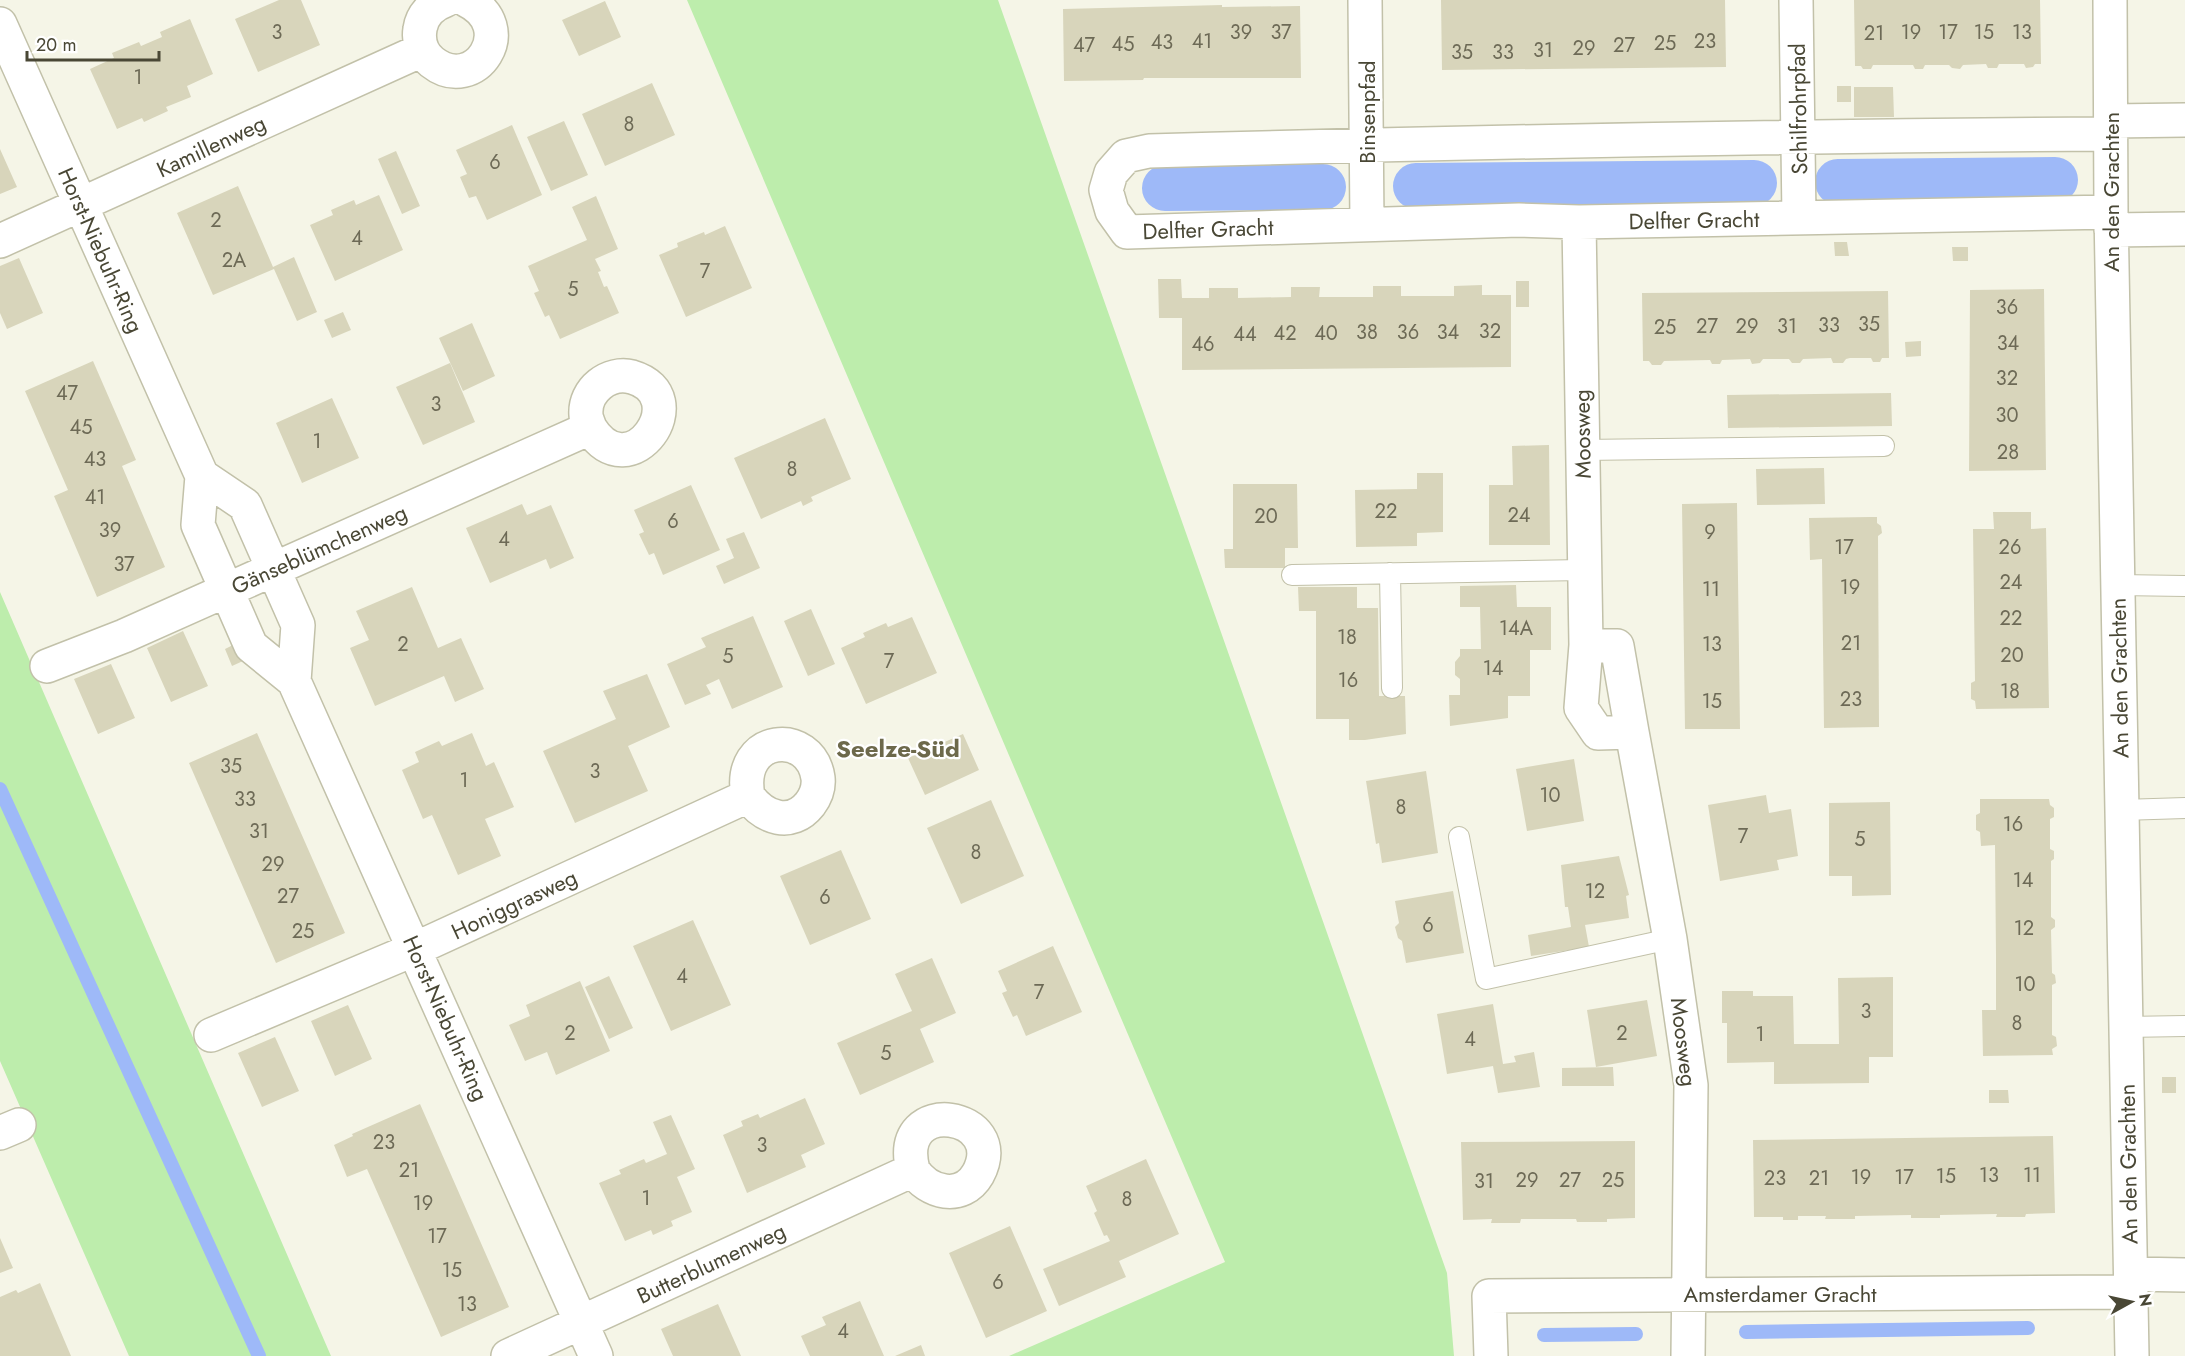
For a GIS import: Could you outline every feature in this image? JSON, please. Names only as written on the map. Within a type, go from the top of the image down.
[{"type":"street","points":[[446,0],[433,6],[425,15],[420,26],[419,38],[422,50],[429,60],[450,71],[468,69],[484,58],[490,48],[492,36],[490,24],[477,5],[466,0]]},
{"type":"street","name":"Binsenpfad","points":[[1365,0],[1367,224]]},
{"type":"street","name":"Schilfrohrpfad","points":[[1796,0],[1799,218]]},
{"type":"street","name":"An den Grachten","points":[[2110,0],[2111,221],[2132,1356]]},
{"type":"street","name":"Horst-Niebuhr-Ring","points":[[0,24],[202,476],[198,525],[251,646],[294,681],[596,1356]]},
{"type":"street","name":"Kamillenweg","points":[[0,241],[422,50]]},
{"type":"street","name":"Delfter Gracht","points":[[2185,120],[2111,128],[1149,151],[1126,156],[1111,173],[1106,190],[1112,211],[1127,232],[1519,220],[1579,222],[1799,218],[2111,221],[2185,229]]},
{"type":"street","name":"Moosweg","points":[[1579,222],[1586,645],[1581,708],[1598,734],[1632,732]]},
{"type":"street","name":"Gänseblümchenweg","points":[[47,666],[124,636],[590,428]]},
{"type":"street","name":"Horst-Niebuhr-Ring","points":[[202,476],[245,505],[298,625],[294,681]]},
{"type":"street","name":"Moosweg","points":[[1586,645],[1617,646],[1670,939],[1691,1085],[1688,1356]]},
{"type":"street","name":"Honiggrasweg","points":[[211,1035],[415,949],[748,796]]},
{"type":"street","name":"Butterblumenweg","points":[[508,1356],[913,1170]]},
{"type":"street","name":"Amsterdamer Gracht","points":[[1491,1356],[1489,1296],[1690,1294],[2131,1283],[2185,1275]]},
{"type":"lane","points":[[1582,450],[1884,446]]},
{"type":"lane","points":[[1292,575],[1584,570]]},
{"type":"lane","points":[[1390,573],[1392,688]]},
{"type":"lane","points":[[2118,585],[2185,586]]},
{"type":"lane","points":[[2122,810],[2185,807]]},
{"type":"lane","points":[[1460,837],[1486,979],[1670,939]]},
{"type":"lane","points":[[2125,1027],[2185,1026]]},
{"type":"green space","points":[[687,0],[998,0],[1447,1273],[1454,1356],[1009,1356],[1225,1262]]},
{"type":"green space","points":[[0,592],[331,1356],[129,1356],[0,1061]]},
{"type":"building","points":[[279,0],[301,0],[320,45],[258,72],[235,19]]},
{"type":"building","points":[[1441,0],[1725,0],[1726,67],[1442,70]]},
{"type":"building","points":[[1854,0],[2040,0],[2041,64],[2026,68],[2024,64],[1999,64],[1997,68],[1988,68],[1986,64],[1963,65],[1960,69],[1949,65],[1925,65],[1923,69],[1915,69],[1913,65],[1873,65],[1871,69],[1863,69],[1861,66],[1855,66]]},
{"type":"building","points":[[605,1],[621,37],[579,56],[562,20]]},
{"type":"building","points":[[1222,5],[1222,7],[1300,6],[1301,78],[1144,78],[1143,80],[1064,81],[1063,9]]},
{"type":"building","points":[[190,19],[213,74],[187,86],[191,97],[166,107],[168,111],[144,122],[142,118],[117,129],[90,69],[114,58],[112,53],[139,42],[141,46],[162,37],[160,32]]},
{"type":"building","points":[[652,83],[675,135],[605,166],[582,114]]},
{"type":"building","points":[[1837,86],[1851,86],[1851,102],[1837,102]]},
{"type":"building","points":[[1854,87],[1893,87],[1894,117],[1854,117]]},
{"type":"building","points":[[564,121],[588,175],[551,191],[527,137]]},
{"type":"building","points":[[512,125],[542,195],[487,220],[476,196],[469,198],[460,177],[467,174],[456,150]]},
{"type":"building","points":[[0,149],[17,187],[0,194]]},
{"type":"building","points":[[396,151],[420,206],[402,214],[378,159]]},
{"type":"building","points":[[238,186],[273,267],[294,257],[317,312],[297,321],[274,269],[213,295],[177,213]]},
{"type":"building","points":[[379,195],[403,250],[335,281],[310,225],[333,215],[331,210],[354,200],[356,205]]},
{"type":"building","points":[[596,196],[618,249],[595,259],[601,271],[598,272],[604,287],[607,286],[619,313],[560,339],[549,315],[545,317],[534,293],[539,291],[528,266],[587,240],[572,207]]},
{"type":"building","points":[[725,226],[752,288],[686,317],[659,255],[678,247],[677,243],[704,232],[705,235]]},
{"type":"building","points":[[1834,242],[1847,242],[1849,256],[1835,256]]},
{"type":"building","points":[[1952,247],[1968,247],[1968,261],[1953,261]]},
{"type":"building","points":[[19,258],[43,313],[7,329],[0,313],[0,266]]},
{"type":"building","points":[[1158,279],[1181,279],[1182,298],[1209,298],[1209,288],[1238,288],[1238,298],[1291,297],[1291,287],[1320,287],[1319,297],[1373,297],[1373,286],[1401,286],[1401,296],[1454,296],[1454,286],[1482,285],[1482,295],[1511,295],[1511,367],[1182,370],[1182,318],[1159,318]]},
{"type":"building","points":[[1516,281],[1529,281],[1529,307],[1516,307]]},
{"type":"building","points":[[2044,289],[2046,470],[1969,471],[1970,290]]},
{"type":"building","points":[[1888,291],[1889,358],[1882,358],[1880,362],[1873,362],[1871,358],[1850,358],[1843,363],[1833,363],[1831,358],[1803,359],[1800,363],[1792,363],[1789,359],[1763,359],[1760,363],[1752,364],[1750,359],[1722,360],[1720,364],[1712,364],[1710,360],[1664,361],[1661,365],[1652,365],[1649,361],[1643,361],[1642,293]]},
{"type":"building","points":[[343,312],[351,330],[332,338],[324,320]]},
{"type":"building","points":[[472,323],[495,376],[463,391],[439,338]]},
{"type":"building","points":[[1921,341],[1921,356],[1906,357],[1905,342]]},
{"type":"building","points":[[93,361],[136,460],[122,466],[165,567],[97,597],[54,496],[68,490],[25,391]]},
{"type":"building","points":[[450,363],[475,422],[423,445],[396,387]]},
{"type":"building","points":[[1891,393],[1892,426],[1728,428],[1727,395]]},
{"type":"building","points":[[332,398],[359,458],[302,483],[276,423]]},
{"type":"building","points":[[825,418],[851,479],[811,497],[813,501],[803,506],[801,501],[761,519],[734,458]]},
{"type":"building","points":[[1549,445],[1550,545],[1489,545],[1489,485],[1513,485],[1512,446]]},
{"type":"building","points":[[1824,468],[1825,504],[1757,505],[1756,469]]},
{"type":"building","points":[[1417,473],[1443,473],[1443,532],[1417,533],[1417,546],[1356,547],[1355,490],[1417,489]]},
{"type":"building","points":[[1233,484],[1297,484],[1298,548],[1285,548],[1285,568],[1225,568],[1224,549],[1233,549]]},
{"type":"building","points":[[691,485],[720,550],[663,575],[654,553],[649,555],[639,534],[644,532],[634,510]]},
{"type":"building","points":[[1737,503],[1740,729],[1685,729],[1682,504]]},
{"type":"building","points":[[522,504],[527,515],[551,505],[574,558],[550,569],[546,559],[490,583],[466,528]]},
{"type":"building","points":[[1993,512],[2031,512],[2031,529],[2046,528],[2049,708],[1976,709],[1975,701],[1971,699],[1971,683],[1975,681],[1973,529],[1994,529]]},
{"type":"building","points":[[1877,517],[1882,533],[1878,536],[1879,727],[1824,728],[1822,559],[1810,560],[1809,518]]},
{"type":"building","points":[[744,532],[760,568],[724,584],[716,566],[734,558],[726,539]]},
{"type":"building","points":[[1516,585],[1517,607],[1551,607],[1551,650],[1530,650],[1530,696],[1508,696],[1508,718],[1450,726],[1449,695],[1460,695],[1460,679],[1455,675],[1455,662],[1460,656],[1460,649],[1481,649],[1480,607],[1460,607],[1460,586]]},
{"type":"building","points":[[412,587],[438,648],[461,638],[484,689],[455,702],[444,676],[375,706],[350,648],[369,640],[356,611]]},
{"type":"building","points":[[1298,587],[1357,587],[1357,608],[1378,608],[1379,696],[1405,696],[1406,734],[1349,740],[1349,719],[1316,719],[1316,611],[1299,611]]},
{"type":"building","points":[[811,609],[835,664],[808,676],[784,621]]},
{"type":"building","points":[[753,616],[783,687],[732,709],[719,679],[706,685],[711,694],[685,705],[667,664],[706,647],[701,638]]},
{"type":"building","points":[[912,617],[937,673],[866,704],[841,648],[865,637],[863,633],[886,623],[888,627]]},
{"type":"building","points":[[183,631],[208,686],[171,702],[147,648]]},
{"type":"building","points":[[235,644],[243,661],[232,666],[225,649]]},
{"type":"building","points":[[111,664],[135,718],[98,734],[74,679]]},
{"type":"building","points":[[647,674],[670,727],[628,746],[648,791],[575,823],[543,751],[616,719],[603,691]]},
{"type":"building","points":[[257,733],[345,933],[276,963],[189,763]]},
{"type":"building","points":[[472,733],[486,766],[494,762],[514,807],[485,819],[501,856],[458,875],[432,815],[423,819],[402,770],[419,762],[415,752],[439,741],[442,746]]},
{"type":"building","points":[[963,734],[979,770],[925,795],[908,758]]},
{"type":"building","points":[[1574,759],[1584,821],[1527,831],[1516,769]]},
{"type":"building","points":[[1426,771],[1438,853],[1382,863],[1379,843],[1376,844],[1366,781]]},
{"type":"building","points":[[1766,795],[1769,813],[1791,809],[1798,856],[1777,860],[1779,870],[1720,881],[1708,805]]},
{"type":"building","points":[[1980,799],[2049,799],[2050,805],[2054,808],[2054,817],[2050,819],[2050,849],[2054,851],[2054,859],[2051,861],[2051,917],[2055,920],[2055,927],[2051,930],[2052,973],[2055,975],[2056,983],[2052,985],[2052,1035],[2056,1037],[2057,1046],[2052,1049],[2053,1055],[1983,1056],[1982,1010],[1996,1010],[1995,845],[1981,846],[1980,832],[1976,830],[1976,815],[1980,813]]},
{"type":"building","points":[[991,800],[1024,876],[961,904],[927,828]]},
{"type":"building","points":[[1890,802],[1891,895],[1852,896],[1852,876],[1829,876],[1829,803]]},
{"type":"building","points":[[841,850],[871,919],[810,945],[780,876]]},
{"type":"building","points":[[1619,856],[1629,895],[1626,896],[1629,918],[1585,925],[1589,947],[1531,956],[1528,935],[1571,927],[1568,907],[1565,907],[1561,865]]},
{"type":"building","points":[[1453,891],[1464,953],[1406,963],[1402,941],[1398,938],[1395,927],[1399,923],[1395,901]]},
{"type":"building","points":[[693,920],[731,1005],[671,1031],[633,946]]},
{"type":"building","points":[[1053,946],[1082,1012],[1026,1036],[1017,1015],[1013,1017],[1002,993],[1007,991],[998,971]]},
{"type":"building","points":[[932,958],[956,1013],[920,1029],[934,1062],[860,1095],[837,1043],[912,1011],[895,974]]},
{"type":"building","points":[[609,976],[633,1028],[609,1039],[585,987]]},
{"type":"building","points":[[1893,977],[1893,1057],[1869,1057],[1869,1083],[1774,1084],[1774,1062],[1727,1063],[1727,1023],[1722,1023],[1722,991],[1753,991],[1753,996],[1793,996],[1794,1044],[1839,1044],[1838,978]]},
{"type":"building","points":[[580,981],[610,1051],[556,1075],[547,1052],[525,1061],[509,1025],[530,1016],[526,1005]]},
{"type":"building","points":[[1647,1000],[1657,1056],[1596,1067],[1587,1010]]},
{"type":"building","points":[[1493,1004],[1503,1064],[1516,1062],[1514,1056],[1534,1052],[1540,1087],[1498,1093],[1493,1066],[1447,1074],[1437,1014]]},
{"type":"building","points":[[348,1005],[372,1059],[335,1076],[311,1021]]},
{"type":"building","points":[[275,1037],[299,1091],[262,1107],[238,1053]]},
{"type":"building","points":[[1613,1067],[1614,1086],[1562,1086],[1562,1068]]},
{"type":"building","points":[[2162,1077],[2176,1077],[2176,1093],[2162,1093]]},
{"type":"building","points":[[1989,1090],[2008,1090],[2009,1103],[1989,1103]]},
{"type":"building","points":[[805,1098],[825,1144],[801,1155],[806,1167],[747,1193],[723,1135],[743,1126],[741,1121],[758,1114],[760,1118]]},
{"type":"building","points":[[420,1104],[509,1307],[441,1337],[367,1169],[347,1177],[334,1145],[353,1136],[352,1134]]},
{"type":"building","points":[[671,1115],[695,1169],[677,1177],[692,1212],[671,1221],[673,1226],[653,1235],[651,1230],[625,1241],[599,1183],[621,1174],[619,1170],[644,1159],[646,1163],[667,1154],[653,1122]]},
{"type":"building","points":[[2053,1136],[2055,1213],[2026,1214],[2025,1217],[1996,1217],[1997,1214],[1940,1215],[1940,1218],[1911,1218],[1911,1215],[1825,1219],[1826,1216],[1798,1216],[1798,1220],[1783,1220],[1783,1217],[1754,1217],[1753,1140]]},
{"type":"building","points":[[1635,1141],[1635,1218],[1607,1219],[1607,1222],[1577,1222],[1576,1219],[1521,1219],[1520,1223],[1491,1223],[1492,1219],[1463,1220],[1461,1142]]},
{"type":"building","points":[[1146,1159],[1179,1234],[1119,1261],[1126,1277],[1059,1306],[1043,1269],[1110,1241],[1107,1235],[1104,1236],[1094,1213],[1097,1211],[1086,1186]]},
{"type":"building","points":[[1010,1226],[1047,1311],[986,1338],[949,1253]]},
{"type":"building","points":[[0,1238],[13,1268],[0,1273]]},
{"type":"building","points":[[40,1283],[71,1356],[0,1356],[0,1297],[16,1290],[18,1293]]},
{"type":"building","points":[[860,1301],[884,1356],[810,1356],[801,1336],[826,1325],[822,1317]]},
{"type":"building","points":[[718,1304],[741,1356],[673,1356],[661,1329]]},
{"type":"building","points":[[921,1345],[925,1356],[895,1356]]},
{"type":"waterway","points":[[1838,182],[2055,180]]},
{"type":"waterway","points":[[1416,186],[1754,183]]},
{"type":"waterway","points":[[1165,188],[1323,187]]},
{"type":"waterway","points":[[0,789],[259,1356]]},
{"type":"waterway","points":[[1746,1332],[2028,1328]]},
{"type":"waterway","points":[[1544,1335],[1636,1334]]},
{"type":"district","name":"Seelze-Süd","points":[[898,748]]}]
